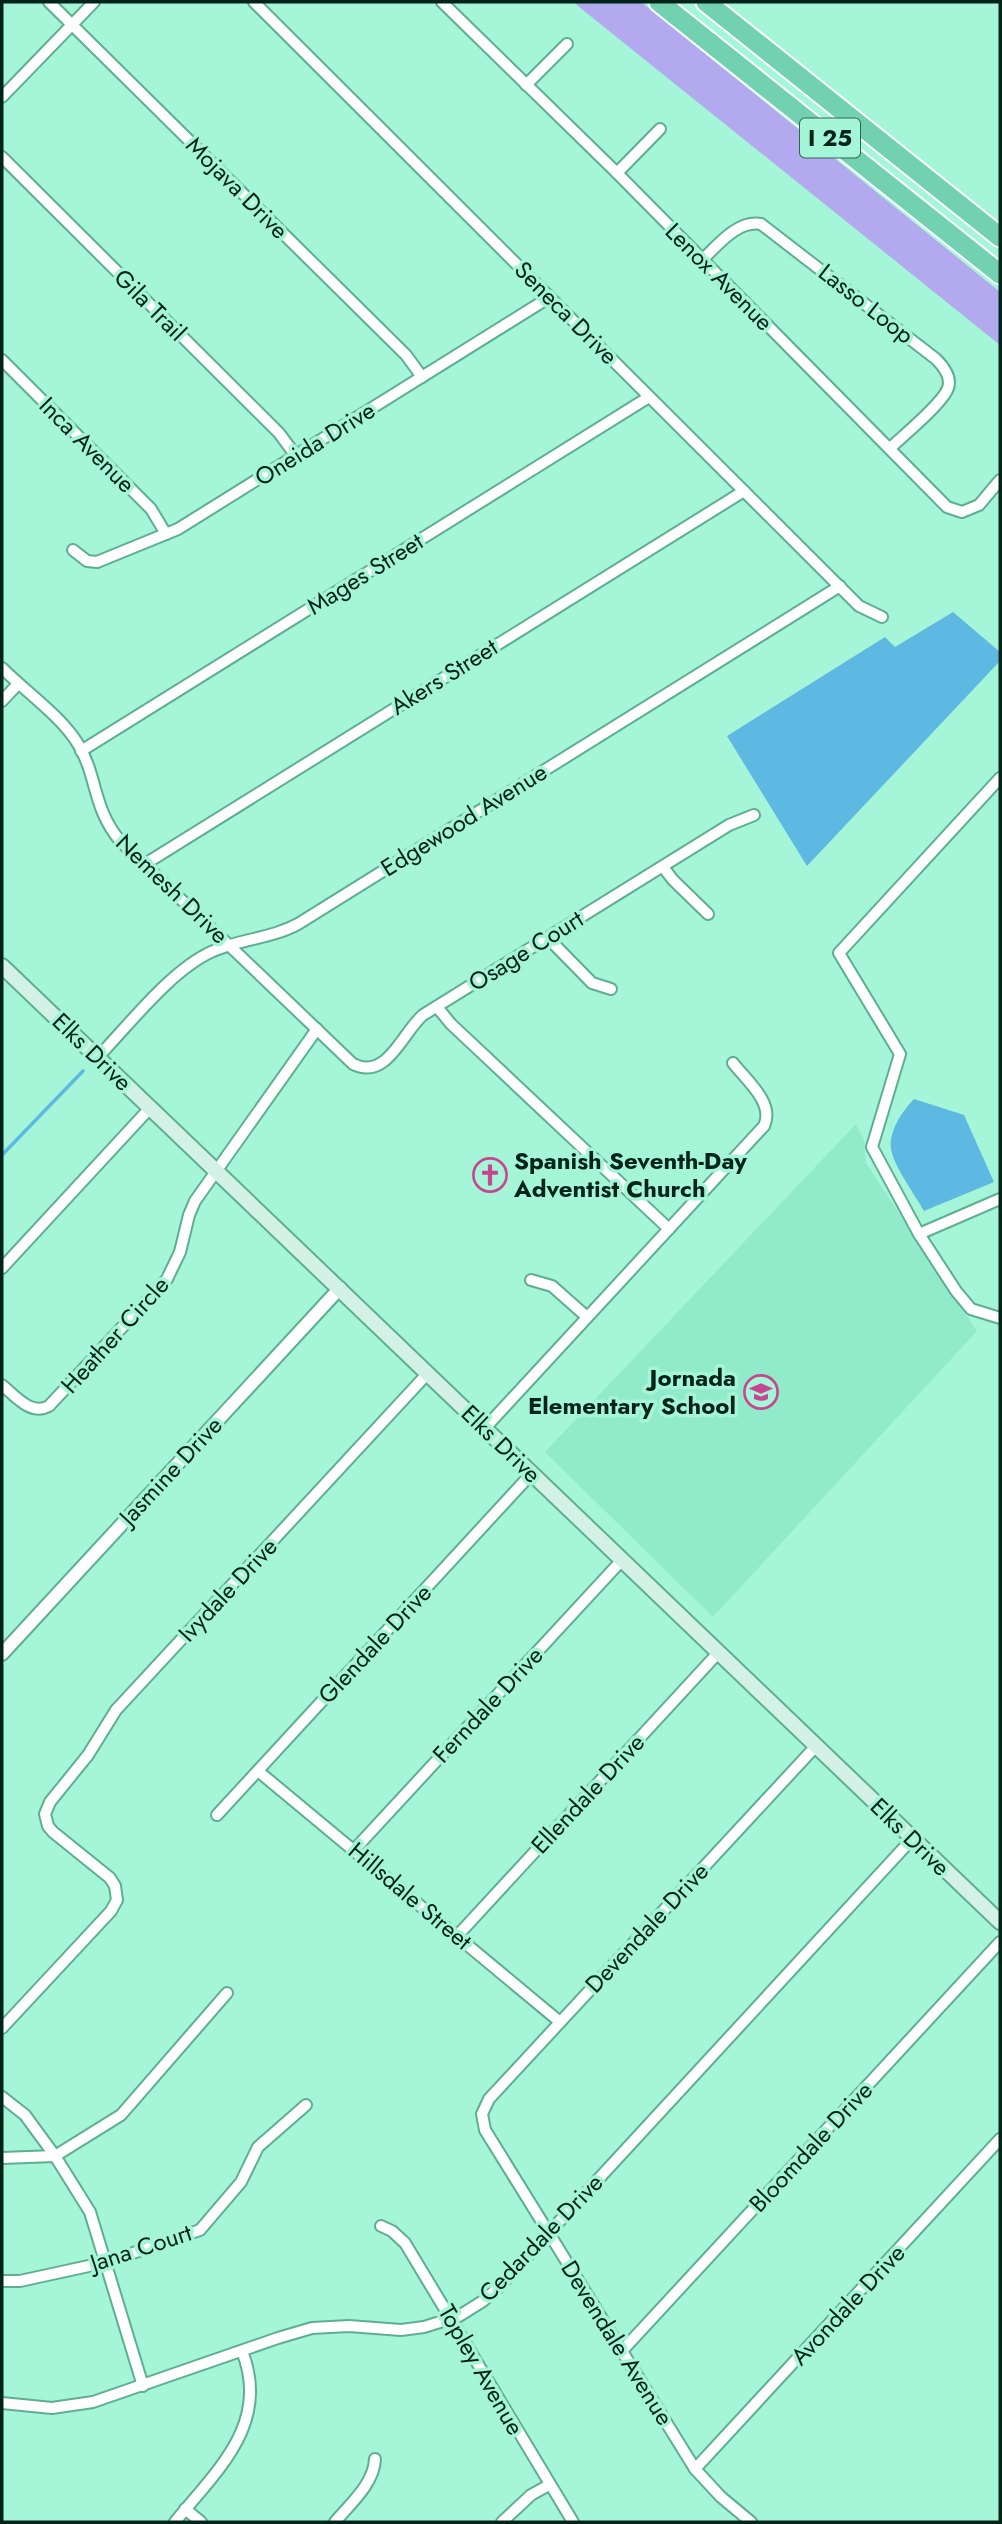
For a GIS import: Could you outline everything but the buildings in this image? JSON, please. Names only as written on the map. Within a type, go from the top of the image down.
[{"type":"highway","name":"I 25","points":[[659,2],[1000,274]]},
{"type":"highway","name":"I 25","points":[[706,2],[1000,237]]},
{"type":"main road","name":"Elks Drive","points":[[2,966],[1000,1922]]},
{"type":"street","name":"Mojava Drive","points":[[49,2],[406,355],[422,377]]},
{"type":"street","points":[[2,97],[94,2]]},
{"type":"street","name":"Seneca Drive","points":[[254,2],[864,610],[882,617]]},
{"type":"street","name":"Lenox Avenue","points":[[442,2],[617,173],[947,507],[962,512],[979,505],[1000,480]]},
{"type":"street","points":[[526,85],[567,44]]},
{"type":"street","points":[[617,173],[660,129]]},
{"type":"street","name":"Gila Trail","points":[[2,157],[279,433],[296,456]]},
{"type":"street","name":"Lasso Loop","points":[[702,260],[743,225],[752,222],[761,224],[936,359],[948,374],[948,388],[937,403],[890,449]]},
{"type":"street","name":"Oneida Drive","points":[[73,550],[87,561],[97,562],[166,534],[550,297]]},
{"type":"street","name":"Inca Avenue","points":[[2,360],[151,509],[166,534]]},
{"type":"street","name":"Mages Street","points":[[81,751],[649,397]]},
{"type":"street","name":"Akers Street","points":[[145,864],[744,491]]},
{"type":"street","name":"Edgewood Avenue","points":[[97,1058],[181,972],[209,953],[270,936],[298,924],[840,586]]},
{"type":"street","name":"Nemesh Drive","points":[[2,668],[62,725],[81,751],[109,827],[317,1029]]},
{"type":"street","points":[[2,701],[18,684]]},
{"type":"street","points":[[1000,778],[839,953],[900,1054],[872,1147],[942,1271],[971,1309],[1000,1318]]},
{"type":"street","name":"Osage Court","points":[[317,1029],[353,1064],[370,1068],[387,1060],[413,1024],[437,1007],[729,825],[754,815]]},
{"type":"street","points":[[663,867],[708,915]]},
{"type":"street","points":[[548,938],[592,982],[611,989]]},
{"type":"street","points":[[437,1007],[460,1033],[669,1229]]},
{"type":"street","points":[[216,1171],[317,1029]]},
{"type":"street","points":[[485,1428],[761,1131],[768,1111],[733,1063]]},
{"type":"street","points":[[2,1268],[150,1108]]},
{"type":"street","name":"Heather Circle","points":[[2,1385],[36,1410],[45,1409],[54,1403],[167,1279],[180,1252],[191,1208],[216,1171]]},
{"type":"street","points":[[919,1234],[1000,1199]]},
{"type":"street","points":[[530,1280],[552,1286],[587,1317]]},
{"type":"street","name":"Jasmine Drive","points":[[2,1654],[340,1288]]},
{"type":"street","name":"Ivydale Drive","points":[[117,1895],[110,1878],[53,1832],[41,1818],[50,1802],[88,1755],[112,1715],[428,1373]]},
{"type":"street","name":"Glendale Drive","points":[[217,1815],[532,1473]]},
{"type":"street","name":"Ferndale Drive","points":[[354,1850],[622,1560]]},
{"type":"street","name":"Ellendale Drive","points":[[458,1935],[718,1653]]},
{"type":"street","name":"Devendale Drive","points":[[482,2113],[489,2099],[816,1746]]},
{"type":"street","name":"Hillsdale Street","points":[[258,1771],[560,2021]]},
{"type":"street","name":"Cedardale Drive","points":[[2,2403],[39,2408],[72,2406],[108,2398],[312,2328],[349,2326],[412,2329],[452,2319],[491,2295],[912,1839]]},
{"type":"street","points":[[2,2028],[111,1911],[116,1904],[117,1895],[130,1893]]},
{"type":"street","name":"Bloomdale Drive","points":[[621,2352],[1000,1942]]},
{"type":"street","points":[[2,2158],[55,2157],[121,2115],[227,1993]]},
{"type":"street","points":[[2,2097],[25,2115],[90,2212],[143,2386]]},
{"type":"street","name":"Jana Court","points":[[2,2281],[20,2281],[107,2262],[200,2230],[241,2182],[258,2147],[306,2105]]},
{"type":"street","name":"Devendale Avenue","points":[[482,2113],[485,2130],[695,2469],[721,2497],[751,2522]]},
{"type":"street","name":"Avondale Drive","points":[[695,2469],[1000,2140]]},
{"type":"street","name":"Topley Avenue","points":[[382,2226],[393,2231],[405,2243],[573,2522]]},
{"type":"street","points":[[175,2522],[231,2452],[244,2428],[251,2391],[250,2373],[242,2351]]},
{"type":"street","points":[[335,2522],[369,2480],[375,2459]]},
{"type":"street","points":[[502,2522],[525,2499],[550,2484]]},
{"type":"street","points":[[185,2509],[201,2522]]},
{"type":"shaded area","points":[[573,2],[641,2],[656,14],[1000,292],[1000,345]]},
{"type":"shaded area","name":"Jornada Elementary School","points":[[856,1124],[864,1139],[866,1163],[977,1331],[713,1617],[545,1452]]},
{"type":"water","points":[[953,612],[1000,652],[1000,661],[807,866],[727,736],[885,637],[895,647]]},
{"type":"water","points":[[914,1099],[964,1115],[994,1182],[924,1211],[897,1167],[891,1146],[896,1124]]},
{"type":"waterway","points":[[2,1155],[83,1071]]},
{"type":"place","name":"Spanish Seventh-Day Adventist Church","points":[[490,1175]]},
{"type":"place","name":"Jornada Elementary School","points":[[761,1392]]}]
